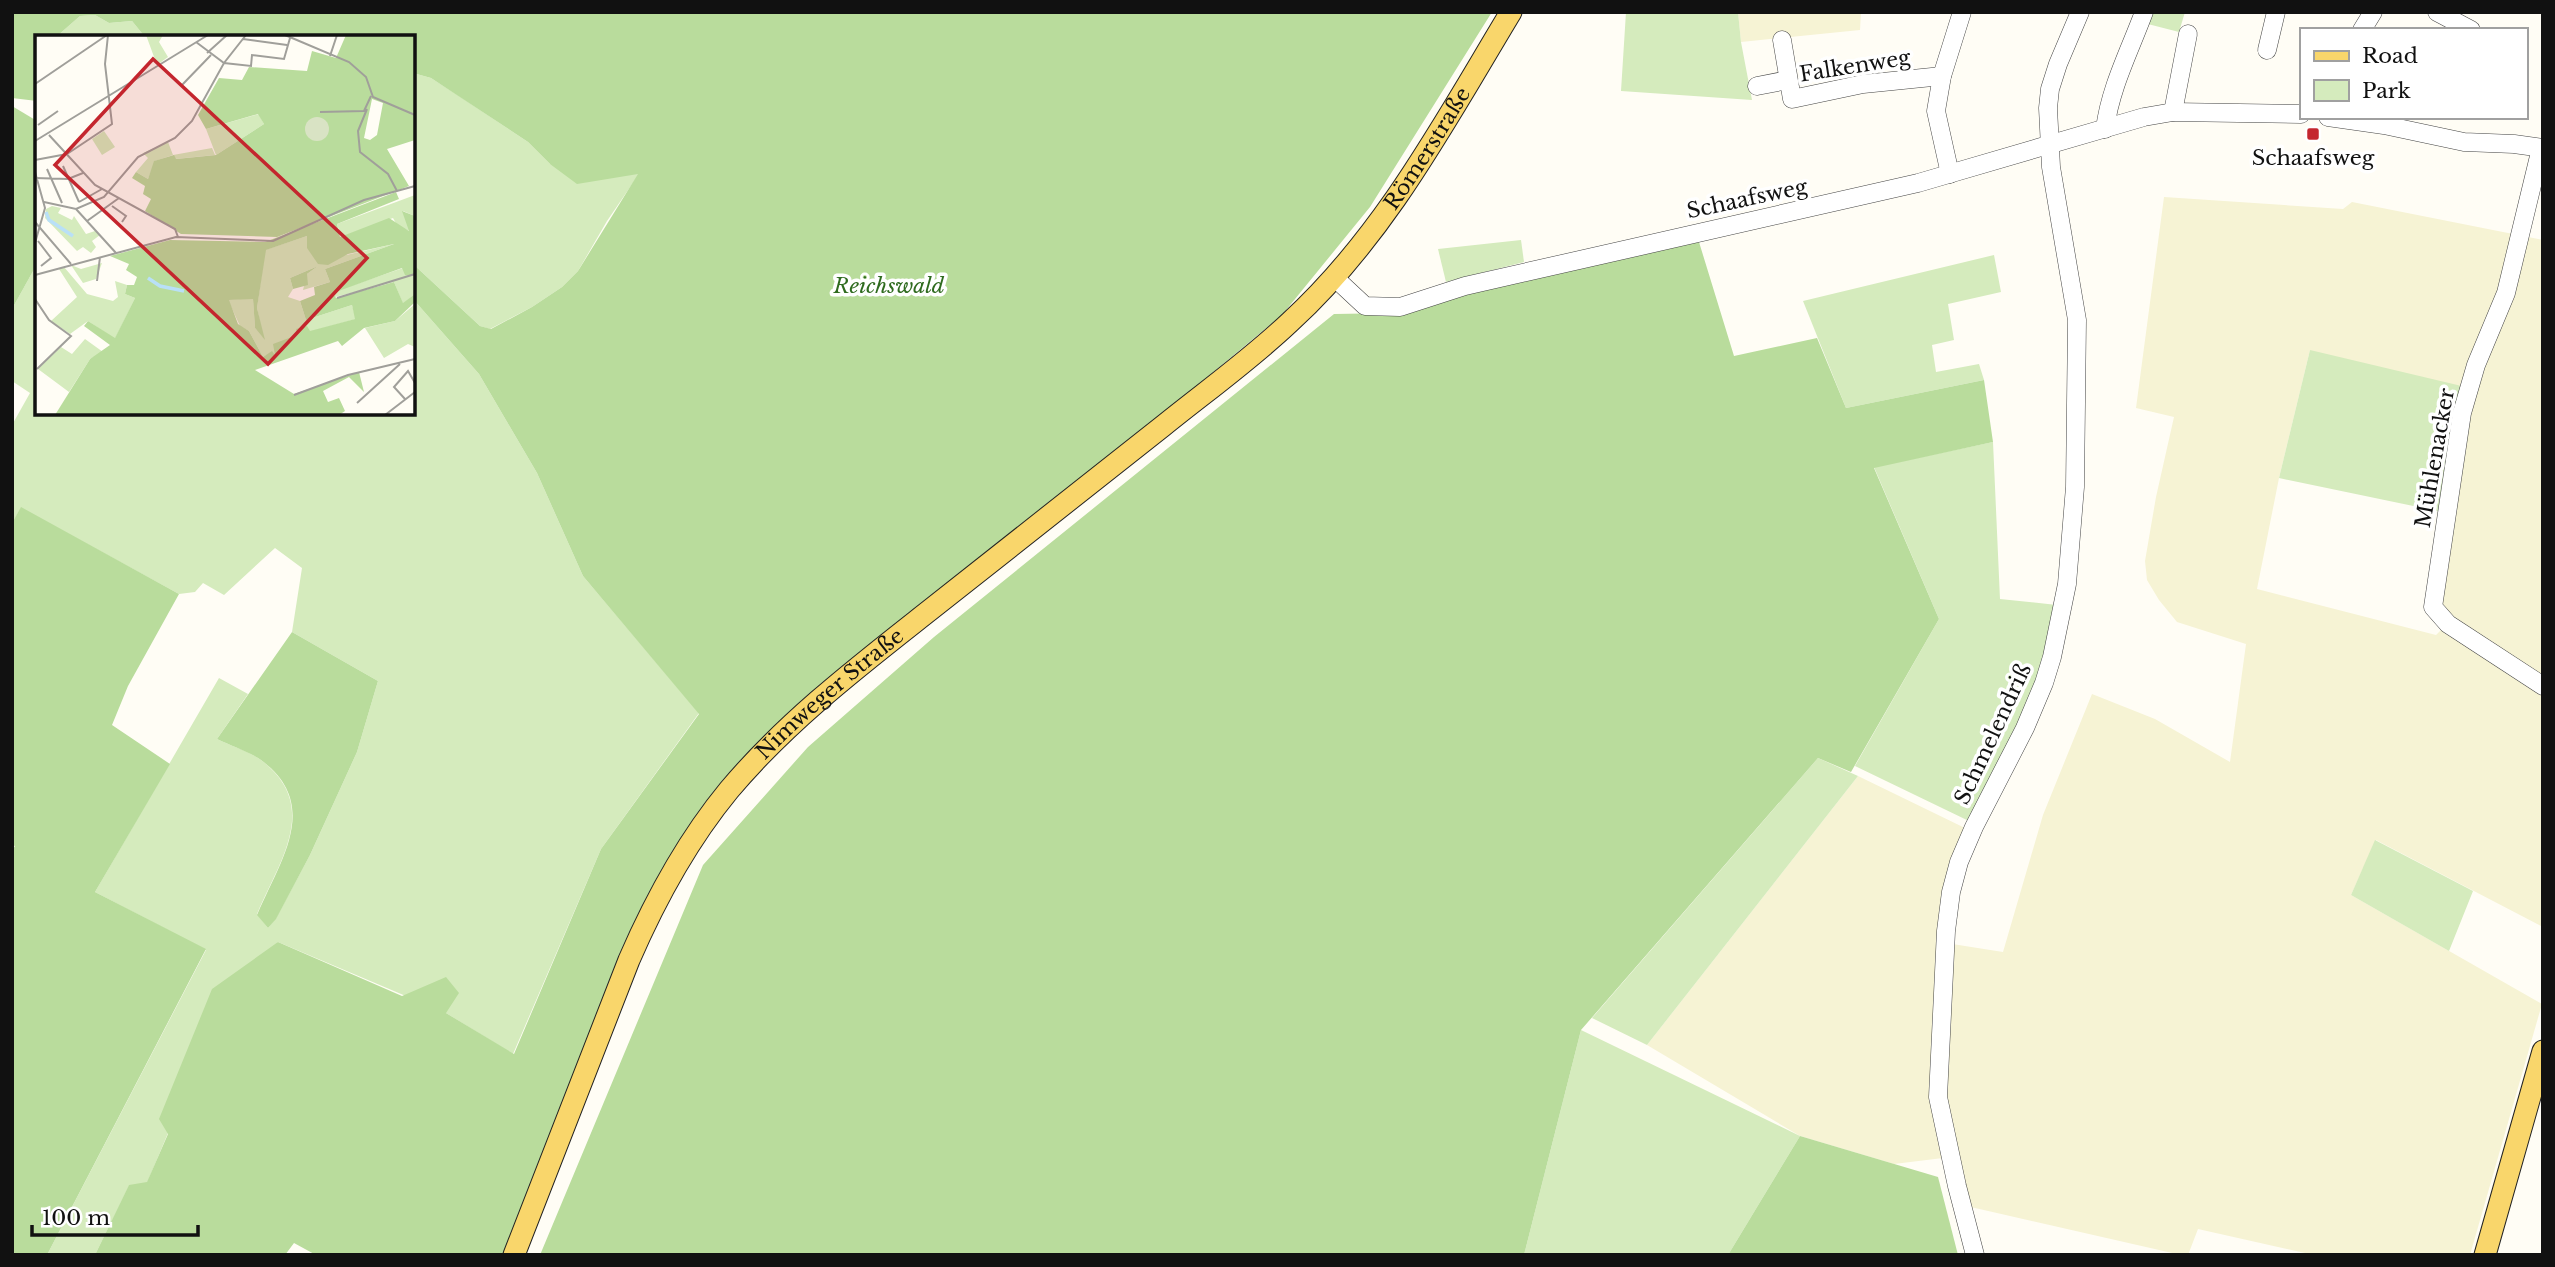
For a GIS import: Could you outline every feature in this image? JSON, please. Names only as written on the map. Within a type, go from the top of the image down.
[{"type":"main road","name":"Römerstraße","points":[[1335,278],[1373,233],[1405,187],[1511,12]]},
{"type":"main road","name":"Nimweger Straße","points":[[514,1255],[619,984],[648,918],[685,853],[727,792],[802,714],[1270,340],[1335,278]]},
{"type":"main road","points":[[2485,1255],[2543,1051]]},
{"type":"street","points":[[1950,174],[1936,111],[1942,76],[1962,12]]},
{"type":"street","name":"Schmelendriß","points":[[1975,1255],[1938,1097],[1946,931],[1951,892],[1959,862],[2025,728],[2044,683],[2053,657],[2067,584],[2075,488],[2077,320],[2048,129],[2050,89],[2057,64],[2080,12]]},
{"type":"street","points":[[2105,129],[2122,68],[2144,12]]},
{"type":"street","points":[[2267,50],[2276,12]]},
{"type":"street","points":[[2363,28],[2373,12]]},
{"type":"street","points":[[2437,12],[2468,28]]},
{"type":"street","points":[[2173,112],[2188,34]]},
{"type":"street","name":"Falkenweg","points":[[1782,40],[1792,99],[1863,83],[1942,76]]},
{"type":"street","name":"Falkenweg","points":[[1756,86],[1788,80]]},
{"type":"street","name":"Schaafsweg","points":[[1335,278],[1365,306],[1400,307],[1465,286],[1638,245],[1838,203],[1950,174],[2144,117],[2173,112],[2300,114]]},
{"type":"street","points":[[2342,119],[2385,125],[2463,142],[2542,147]]},
{"type":"street","name":"Mühlenacker","points":[[2542,147],[2506,293],[2476,365],[2462,413],[2433,607],[2448,624],[2543,686]]},
{"type":"shaded area","points":[[1738,12],[1861,12],[1860,30],[1741,42]]},
{"type":"shaded area","points":[[2164,197],[2343,209],[2352,202],[2543,240],[2543,927],[2376,840],[2351,895],[2542,1004],[2470,1255],[2314,1255],[2198,1229],[2188,1255],[2181,1255],[1962,1205],[1938,1097],[1946,943],[2003,952],[2043,815],[2092,694],[2155,719],[2230,762],[2246,644],[2177,622],[2147,580],[2145,561],[2174,417],[2136,408]],"holes":[[[2310,350],[2452,469],[2433,607],[2447,624],[2436,635],[2257,589],[2279,478]]]},
{"type":"shaded area","points":[[1858,776],[1967,829],[1955,861],[1943,1158],[1894,1164],[1800,1136],[1647,1045]]},
{"type":"green space","name":"Reichswald","points":[[12,12],[1492,12],[1370,207],[1282,315],[802,714],[666,884],[514,1255],[316,1255],[294,1243],[285,1255],[95,1255],[129,1185],[147,1182],[168,1134],[159,1119],[212,989],[278,942],[402,996],[446,977],[459,993],[446,1013],[514,1054],[601,849],[699,714],[583,576],[537,473],[479,374],[415,301],[415,266],[480,326],[491,329],[532,307],[562,287],[578,271],[638,174],[577,184],[550,164],[528,142],[431,78],[415,74],[415,35],[143,35],[132,21],[109,23],[95,15],[80,16],[58,35],[35,35],[35,101],[12,98]]},
{"type":"green space","points":[[1626,12],[1738,12],[1752,100],[1621,91]]},
{"type":"green space","points":[[2144,12],[2185,12],[2179,32],[2140,22]]},
{"type":"green space","points":[[95,15],[109,23],[132,21],[143,35],[58,35],[80,16]]},
{"type":"green space","points":[[415,74],[431,78],[528,142],[550,164],[639,174],[578,271],[562,287],[532,307],[490,329],[480,326],[415,266]]},
{"type":"green space","points":[[12,106],[35,120],[35,268],[12,309]]},
{"type":"green space","points":[[1521,240],[1524,262],[1446,282],[1438,249]]},
{"type":"green space","points":[[1699,242],[1734,356],[1817,338],[1846,408],[1984,380],[1993,442],[1874,468],[1939,619],[1851,772],[1818,758],[1581,1030],[1524,1255],[540,1255],[703,865],[808,747],[934,637],[1334,314],[1395,313],[1525,278]]},
{"type":"green space","points":[[1994,255],[2001,292],[1948,304],[1954,340],[1932,345],[1936,372],[1979,364],[1984,380],[1846,408],[1803,301]]},
{"type":"green space","points":[[35,268],[35,415],[415,415],[415,301],[479,374],[537,473],[583,576],[699,713],[601,849],[513,1054],[446,1013],[278,942],[168,1133],[147,1183],[129,1186],[95,1255],[47,1255],[206,950],[95,892],[219,678],[248,694],[217,739],[261,760],[279,778],[289,796],[292,815],[290,834],[257,914],[268,928],[310,855],[357,752],[378,681],[292,632],[302,568],[275,548],[224,595],[203,583],[195,592],[179,594],[21,508],[12,523],[12,425],[30,393],[12,381],[12,309]]},
{"type":"green space","points":[[2310,350],[2470,388],[2447,513],[2279,478]]},
{"type":"green space","points":[[1993,442],[2000,599],[2057,605],[2041,676],[1971,822],[1855,766],[1939,619],[1874,467]]},
{"type":"green space","points":[[21,507],[179,594],[128,686],[112,725],[170,764],[95,892],[206,949],[47,1255],[12,1255],[12,851],[15,846],[12,845],[12,523]]},
{"type":"green space","points":[[292,632],[378,681],[357,752],[310,855],[276,919],[268,928],[257,915],[290,834],[293,815],[289,796],[279,777],[261,760],[217,739]]},
{"type":"green space","points":[[1818,758],[1858,776],[1647,1045],[1592,1018]]},
{"type":"green space","points":[[2375,840],[2473,891],[2449,951],[2351,895]]},
{"type":"green space","points":[[1581,1030],[1800,1136],[1728,1255],[1524,1255]]},
{"type":"green space","points":[[1800,1136],[1938,1177],[1958,1255],[1728,1255]]},
{"type":"place","name":"Schaafsweg","points":[[2313,134]]}]
